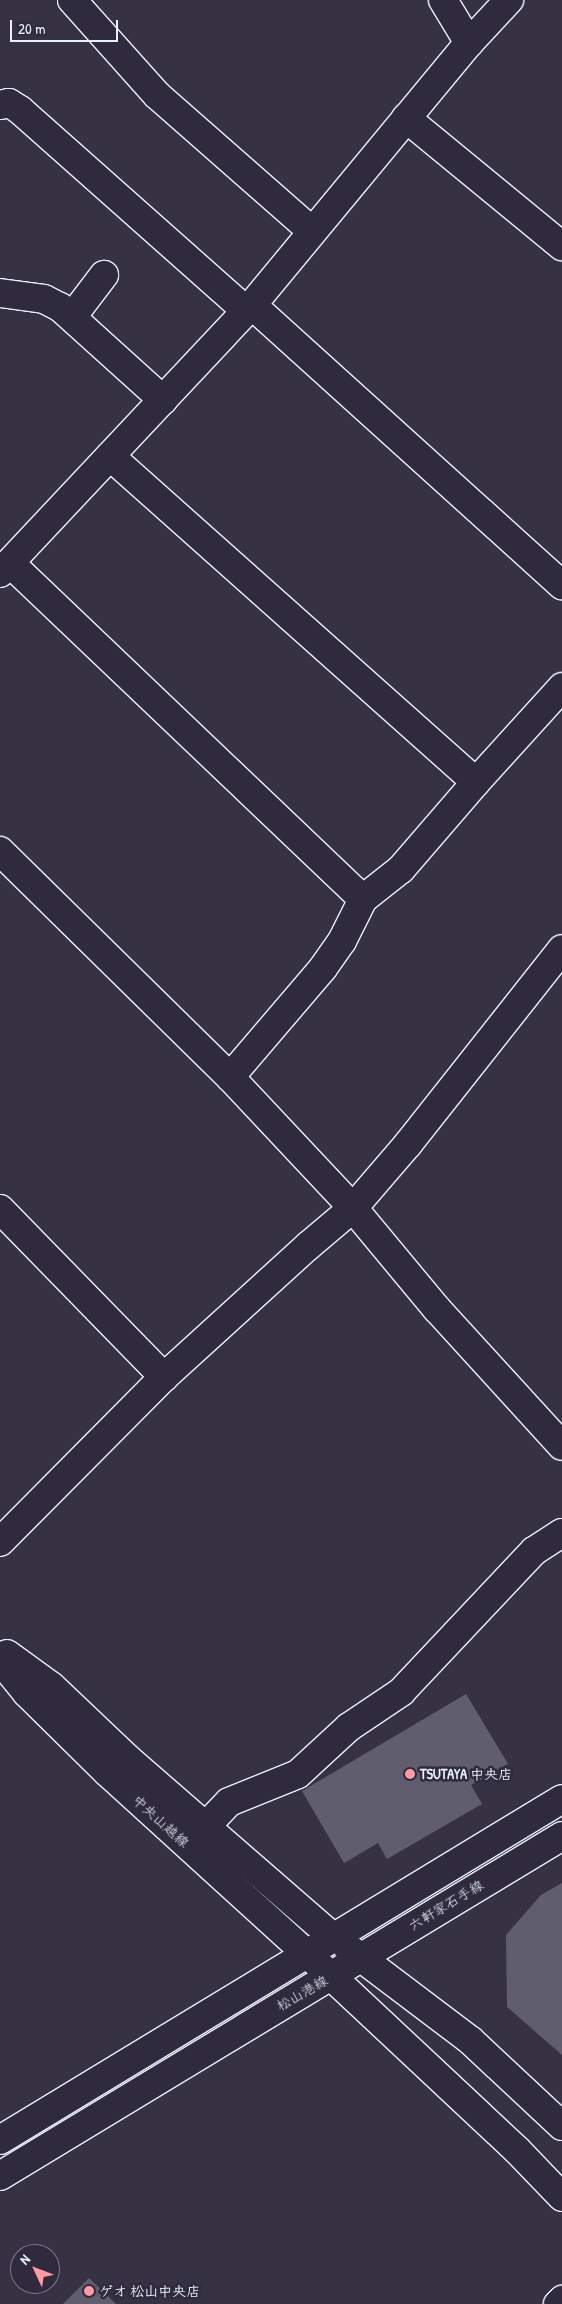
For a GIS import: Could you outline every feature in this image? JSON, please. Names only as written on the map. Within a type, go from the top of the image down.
[{"type":"street","points":[[72,0],[157,95],[312,231]]},
{"type":"street","points":[[443,0],[469,43]]},
{"type":"street","points":[[363,900],[5,568],[249,308],[469,43],[509,0]]},
{"type":"street","points":[[0,105],[8,103],[20,110],[249,308],[562,585]]},
{"type":"street","points":[[406,118],[562,246]]},
{"type":"street","points":[[72,317],[104,275]]},
{"type":"street","points":[[0,293],[44,299],[72,317],[163,400]]},
{"type":"street","points":[[110,456],[476,782]]},
{"type":"street","points":[[230,1077],[323,968],[342,941],[363,900],[401,869],[476,782],[562,688]]},
{"type":"street","points":[[0,851],[230,1077],[353,1208],[437,1309],[562,1446]]},
{"type":"street","points":[[0,1542],[164,1377],[308,1246],[353,1208],[408,1144],[562,949]]},
{"type":"street","points":[[0,1209],[164,1377]]},
{"type":"street","points":[[197,1836],[229,1802],[298,1774],[349,1727],[401,1692],[534,1551],[562,1533]]},
{"type":"street","name":"中央山越線","points":[[0,1649],[51,1686],[128,1759],[306,1953],[330,1975]]},
{"type":"street","name":"中央山越線","points":[[0,1660],[27,1693],[107,1772],[333,1937]]},
{"type":"street","points":[[0,2140],[562,1799]]},
{"type":"street","name":"六軒家石手線","points":[[330,1975],[562,1836]]},
{"type":"street","points":[[333,1937],[470,2040],[562,2126]]},
{"type":"street","name":"松山港線","points":[[0,2176],[330,1975],[517,2150],[562,2197]]},
{"type":"street","points":[[558,2304],[562,2300]]},
{"type":"building","name":"TSUTAYA 中央店","points":[[466,1694],[508,1764],[471,1785],[482,1804],[387,1859],[378,1843],[344,1863],[302,1791]]},
{"type":"building","points":[[562,1883],[562,2055],[507,2007],[506,1935],[541,1895]]},
{"type":"building","name":"ゲオ 松山中央店","points":[[89,2278],[116,2304],[63,2304]]},
{"type":"place","name":"TSUTAYA 中央店","points":[[410,1774]]},
{"type":"place","name":"ゲオ 松山中央店","points":[[89,2291]]}]
